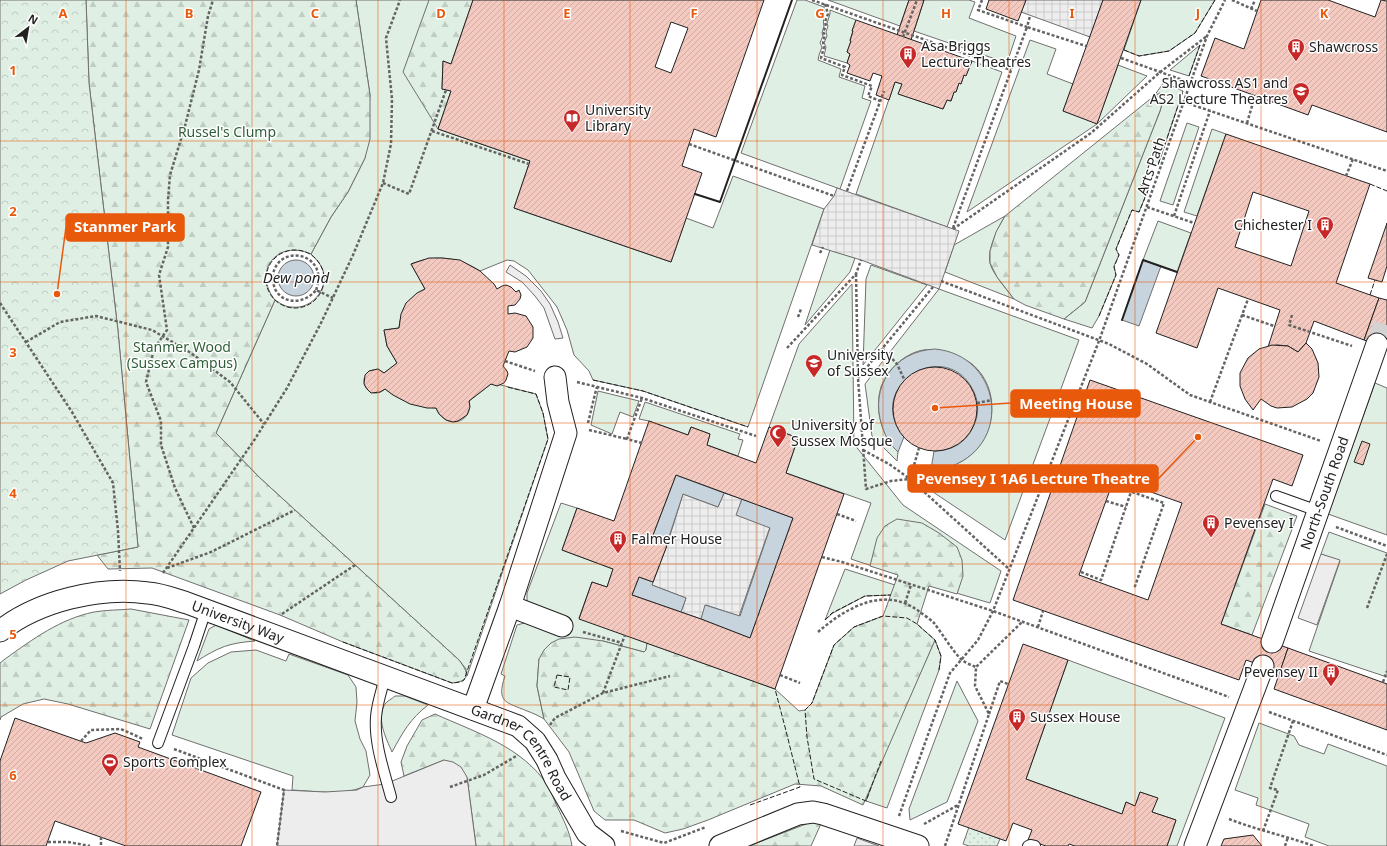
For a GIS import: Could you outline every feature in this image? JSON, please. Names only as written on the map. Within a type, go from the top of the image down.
[{"type":"street","name":"North-South Road","points":[[1272,642],[1325,518],[1341,448],[1377,344]]},
{"type":"street","name":"Gardner Centre Road","points":[[555,377],[558,402],[566,433],[510,606],[473,709],[518,726],[535,742],[547,760],[555,778],[587,833],[604,846]]},
{"type":"street","name":"University Way","points":[[0,631],[9,624],[52,603],[68,598],[121,591],[148,592],[166,596],[206,610],[473,709]]},
{"type":"street","points":[[510,606],[562,626]]},
{"type":"street","points":[[1195,846],[1263,666]]},
{"type":"street","points":[[720,846],[798,814],[813,812],[824,814],[918,846]]},
{"type":"lane","points":[[1276,496],[1325,518]]},
{"type":"lane","points":[[158,743],[206,610]]},
{"type":"lane","points":[[385,676],[376,715],[376,728],[382,764],[391,797]]},
{"type":"lane","points":[[1028,846],[1030,844],[1035,846]]},
{"type":"path","points":[[194,528],[175,488],[161,445],[161,421],[146,382],[154,349],[167,330],[159,275],[168,247],[168,200],[170,175],[187,119],[199,70],[208,16],[213,0]]},
{"type":"path","points":[[148,592],[167,568],[287,388],[353,255],[383,184],[391,144],[392,99],[386,38],[400,0]]},
{"type":"path","points":[[812,0],[1011,70]]},
{"type":"path","points":[[903,37],[917,0]]},
{"type":"path","points":[[982,0],[978,10],[1086,46]]},
{"type":"path","name":"Arts Path","points":[[894,838],[950,673],[978,640],[993,611],[1099,341],[1207,36],[1225,0]]},
{"type":"path","points":[[1232,0],[1257,11]]},
{"type":"path","points":[[1251,9],[1255,0]]},
{"type":"path","points":[[825,4],[828,14],[825,22],[825,35],[822,42],[824,47],[821,58],[845,66],[842,75],[872,86],[868,96],[880,101]]},
{"type":"path","points":[[1030,16],[953,229],[1091,133],[1159,73],[1207,36]]},
{"type":"path","points":[[1121,58],[1190,83]]},
{"type":"path","points":[[383,184],[409,194],[446,90]]},
{"type":"path","points":[[847,191],[884,91]]},
{"type":"path","points":[[1247,123],[1255,96]]},
{"type":"path","points":[[1184,102],[1387,171]]},
{"type":"path","points":[[1174,216],[1210,111]]},
{"type":"path","points":[[432,131],[529,164]]},
{"type":"path","points":[[689,144],[834,196]]},
{"type":"path","points":[[1346,176],[1353,159]]},
{"type":"path","points":[[1147,207],[1194,223]]},
{"type":"path","points":[[820,253],[823,247]]},
{"type":"path","points":[[289,256],[303,256],[310,260],[318,270],[319,282],[316,290],[308,298],[298,301],[291,301],[275,289],[273,280],[274,269],[289,256]]},
{"type":"path","points":[[861,260],[856,274],[858,378],[866,490],[891,481],[910,479]]},
{"type":"path","points":[[787,348],[856,274]]},
{"type":"path","points":[[941,281],[1109,344],[1146,364],[1190,395],[1341,448]]},
{"type":"path","points":[[858,378],[933,287]]},
{"type":"path","points":[[316,290],[333,298]]},
{"type":"path","points":[[1210,402],[1248,299]]},
{"type":"path","points":[[0,303],[72,412],[113,483],[118,531],[121,591]]},
{"type":"path","points":[[798,317],[801,309]]},
{"type":"path","points":[[1242,315],[1274,326]]},
{"type":"path","points":[[1292,315],[1289,325],[1328,338]]},
{"type":"path","points":[[26,342],[60,322],[96,316],[152,330],[191,353],[230,382],[264,424]]},
{"type":"path","points":[[882,348],[897,364],[904,379]]},
{"type":"path","points":[[505,361],[555,377],[642,398],[756,436]]},
{"type":"path","points":[[627,439],[642,398]]},
{"type":"path","points":[[977,403],[992,400]]},
{"type":"path","points":[[589,430],[642,443]]},
{"type":"path","points":[[910,479],[919,448]]},
{"type":"path","points":[[863,449],[889,464],[910,479],[1009,569]]},
{"type":"path","points":[[1045,478],[1055,482]]},
{"type":"path","points":[[1081,572],[1101,580],[1134,486]]},
{"type":"path","points":[[1132,492],[1164,503],[1134,589]]},
{"type":"path","points":[[1106,501],[1126,507]]},
{"type":"path","points":[[167,568],[211,552],[295,510]]},
{"type":"path","points":[[837,514],[856,521]]},
{"type":"path","points":[[1325,518],[1387,546]]},
{"type":"path","points":[[1367,608],[1387,554]]},
{"type":"path","points":[[822,557],[993,611],[1167,675]]},
{"type":"path","points":[[280,616],[355,565]]},
{"type":"path","points":[[905,603],[911,585]]},
{"type":"path","points":[[818,632],[834,618],[867,601],[889,599],[905,603],[933,622],[962,659],[976,667]]},
{"type":"path","points":[[1038,627],[1043,611]]},
{"type":"path","points":[[989,714],[975,686],[976,667],[1022,622]]},
{"type":"path","points":[[562,626],[622,642]]},
{"type":"path","points":[[602,693],[625,635]]},
{"type":"path","points":[[1383,682],[1387,671]]},
{"type":"path","points":[[780,675],[800,683]]},
{"type":"path","points":[[545,730],[555,718],[602,693],[670,676]]},
{"type":"path","points":[[945,846],[1000,682],[1008,684]]},
{"type":"path","points":[[1263,831],[1278,790],[1270,788],[1293,721]]},
{"type":"path","points":[[1299,723],[1387,755]]},
{"type":"path","points":[[81,741],[92,730],[121,729],[149,741],[284,790],[278,846]]},
{"type":"path","points":[[450,786],[484,775],[522,753]]},
{"type":"path","points":[[894,838],[958,805]]},
{"type":"path","points":[[1230,819],[1263,831],[1288,837],[1314,846]]},
{"type":"path","points":[[101,837],[101,846]]},
{"type":"path","points":[[1285,846],[1288,837]]},
{"type":"path","points":[[48,842],[68,842],[90,846]]},
{"type":"green space","points":[[0,0],[86,0],[89,83],[118,331],[138,547],[68,561],[26,580],[0,594]]},
{"type":"green space","points":[[86,0],[356,0],[370,95],[370,139],[365,158],[348,192],[331,217],[311,254],[299,250],[279,254],[272,260],[267,269],[266,278],[269,289],[275,300],[216,433],[260,478],[459,660],[466,672],[466,676],[463,680],[452,683],[343,642],[280,615],[152,568],[108,569],[97,555],[138,547],[118,331],[89,83]]},
{"type":"green space","points":[[356,0],[473,0],[443,61],[442,89],[451,91],[438,129],[530,161],[514,208],[671,262],[686,218],[713,228],[733,176],[824,209],[748,427],[643,391],[593,380],[589,371],[574,355],[567,330],[557,307],[528,270],[514,261],[507,260],[480,271],[472,266],[447,258],[429,259],[411,264],[425,289],[414,296],[406,305],[401,316],[399,328],[384,330],[387,346],[397,363],[384,373],[378,369],[369,371],[364,379],[365,387],[370,392],[374,393],[381,392],[385,389],[409,403],[436,408],[440,415],[446,420],[452,422],[463,419],[467,415],[469,409],[469,401],[491,384],[536,394],[543,413],[548,439],[467,676],[466,669],[459,660],[260,478],[216,433],[275,300],[283,305],[300,307],[307,305],[313,300],[322,288],[324,273],[320,264],[311,254],[331,217],[348,192],[365,158],[370,95]]},
{"type":"green space","points":[[429,0],[473,0],[451,64],[443,61],[442,89],[451,91],[438,129],[403,72]]},
{"type":"green space","points":[[797,0],[805,0],[824,7],[825,13],[822,33],[823,36],[820,43],[822,47],[818,60],[841,69],[839,77],[865,86],[862,98],[871,101],[840,189],[741,153]]},
{"type":"green space","points":[[828,0],[909,0],[900,26]]},
{"type":"green space","points":[[924,0],[969,0],[975,2],[969,18],[1016,36],[1007,63],[914,31]]},
{"type":"green space","points":[[1141,0],[1215,0],[1195,33],[1169,51],[1139,56],[1124,50]]},
{"type":"green space","points":[[830,10],[856,20],[847,52],[850,54],[847,63],[824,56],[826,47],[824,43],[827,36],[827,23]]},
{"type":"green space","points":[[1030,40],[1056,49],[1047,74],[1073,84],[1063,111],[1097,123],[1118,65],[1147,76],[1097,124],[967,212]]},
{"type":"green space","points":[[1200,45],[1189,76],[1170,70]]},
{"type":"green space","points":[[972,61],[1002,72],[947,227],[856,194],[895,82],[902,84],[899,94],[943,109],[947,100],[951,101],[954,92],[956,92],[959,83],[961,84]]},
{"type":"green space","points":[[1164,82],[1183,91],[1158,165],[1150,163],[1141,185],[1149,188],[1139,212],[1132,210],[1116,249],[1119,255],[1114,266],[1116,275],[1099,316],[1092,328],[1064,319],[1085,302],[1160,111],[1164,97],[1160,93],[1154,96]]},
{"type":"green space","points":[[1160,93],[1164,97],[1160,111],[1085,302],[1064,319],[1025,305],[1014,299],[997,277],[990,263],[990,251],[996,232],[1005,216],[1154,96]]},
{"type":"green space","points":[[1187,123],[1199,127],[1173,205],[1160,201]]},
{"type":"green space","points":[[1212,129],[1226,134],[1197,216],[1184,212]]},
{"type":"green space","points":[[1005,216],[996,232],[989,257],[991,267],[1014,299],[945,272],[954,245]]},
{"type":"green space","points":[[1158,221],[1191,233],[1177,272],[1143,260]]},
{"type":"green space","points":[[830,250],[855,258],[850,272],[805,325]]},
{"type":"green space","points":[[871,265],[927,285],[863,365],[866,279]]},
{"type":"green space","points":[[852,284],[854,444],[903,505],[1001,571],[990,603],[929,585],[851,559],[871,503],[786,473],[798,438],[769,427],[799,344]]},
{"type":"green space","points":[[939,289],[1079,340],[1005,540],[927,488],[931,469],[946,467],[968,457],[978,448],[985,437],[990,424],[992,411],[988,386],[981,374],[970,363],[943,352],[926,350],[918,351],[895,365],[889,372],[881,387],[878,405],[884,430],[892,445],[898,452],[897,461],[872,436],[865,384]]},
{"type":"green space","points":[[1375,383],[1387,388],[1387,535],[1328,514]]},
{"type":"green space","points":[[598,391],[639,401],[633,417],[620,412],[612,434],[591,425]]},
{"type":"green space","points":[[645,402],[740,434],[738,439],[743,440],[738,456],[707,445],[710,434],[691,427],[688,435],[649,421],[639,419]]},
{"type":"green space","points":[[561,503],[577,508],[562,550],[613,569],[607,587],[592,582],[579,618],[647,643],[646,650],[644,652],[603,641],[539,659],[537,686],[544,719],[513,706],[502,697],[502,685],[505,676],[501,674],[517,625],[528,622],[529,606],[527,601],[527,593]]},
{"type":"green space","points":[[1265,504],[1297,516],[1252,635],[1221,624]]},
{"type":"green space","points":[[897,519],[922,523],[939,533],[957,547],[962,560],[963,576],[957,594],[929,586],[917,624],[935,640],[863,805],[821,786],[795,784],[708,820],[683,829],[665,833],[634,820],[605,820],[594,811],[569,752],[544,719],[537,686],[539,659],[544,650],[551,643],[559,639],[575,637],[603,641],[644,652],[646,650],[647,643],[775,689],[799,711],[805,710],[812,703],[834,645],[854,627],[883,616],[898,575],[870,566],[877,538],[885,526]]},
{"type":"green space","points":[[1329,532],[1387,553],[1387,677],[1309,651],[1340,561],[1321,554]]},
{"type":"green space","points":[[845,569],[895,585],[891,595],[865,596],[833,613],[825,620]]},
{"type":"green space","points":[[131,609],[189,620],[150,729],[68,704],[44,699],[23,704],[1,717],[0,720],[0,663],[36,637],[70,619],[94,612]]},
{"type":"green space","points":[[216,625],[255,641],[224,646],[197,661],[209,629]]},
{"type":"green space","points":[[935,640],[941,656],[939,670],[887,808],[866,801],[881,761]]},
{"type":"green space","points":[[256,650],[286,661],[289,654],[348,675],[356,687],[357,702],[355,721],[360,739],[366,751],[370,775],[363,787],[355,790],[337,792],[292,790],[293,776],[172,735],[191,678],[208,663],[231,652]]},
{"type":"green space","points":[[1068,660],[1225,718],[1177,846],[1167,846],[1176,820],[1152,812],[1157,798],[1140,792],[1135,806],[1126,802],[1122,814],[1026,779]]},
{"type":"green space","points":[[957,681],[978,721],[947,802],[910,820],[909,809]]},
{"type":"green space","points":[[395,696],[405,696],[428,705],[416,715],[407,726],[392,752],[383,728],[381,716],[385,704]]},
{"type":"green space","points":[[435,714],[497,742],[512,751],[538,772],[548,786],[570,836],[572,846],[476,846],[467,777],[444,760],[404,776],[401,762],[407,746],[422,720]]},
{"type":"green space","points":[[1259,723],[1294,736],[1299,745],[1324,754],[1328,744],[1387,766],[1387,846],[1329,846],[1305,837],[1309,824],[1256,805],[1258,798],[1235,790]]},
{"type":"green space","points":[[824,817],[811,846],[749,846]]},
{"type":"green space","points":[[969,827],[1000,839],[997,846],[969,846],[963,844]]},
{"type":"shaded area","points":[[1026,0],[1103,0],[1090,37],[1021,12]]},
{"type":"shaded area","points":[[837,188],[959,231],[939,289],[861,260],[812,245],[824,209],[834,196]]},
{"type":"shaded area","points":[[510,265],[526,276],[541,291],[550,304],[563,338],[555,339],[544,308],[522,282],[506,272]]},
{"type":"shaded area","points":[[724,493],[742,499],[737,515],[770,527],[739,616],[706,605],[701,619],[681,612],[686,598],[652,585],[666,548],[683,494],[718,507]]},
{"type":"shaded area","points":[[1321,554],[1340,560],[1317,625],[1298,618]]},
{"type":"shaded area","points":[[444,760],[453,762],[461,767],[467,777],[476,846],[277,846],[284,790],[325,792],[357,790],[363,787],[385,784]]},
{"type":"shaded area","points":[[857,838],[879,846],[854,846]]},
{"type":"water","name":"Dew pond","points":[[296,260],[309,265],[314,278],[309,291],[296,296],[283,291],[278,278],[283,265]]},
{"type":"water","points":[[1143,260],[1161,266],[1139,326],[1122,320]]},
{"type":"water","points":[[935,349],[957,355],[974,366],[985,382],[991,401],[991,420],[985,438],[972,454],[952,466],[931,469],[934,451],[946,450],[962,442],[970,433],[975,423],[977,414],[976,396],[962,375],[946,367],[929,367],[913,374],[901,385],[893,400],[894,418],[904,437],[898,452],[889,441],[882,426],[879,412],[879,398],[882,385],[888,374],[897,364],[908,356],[920,351]]},
{"type":"water","points":[[676,475],[724,493],[718,507],[683,494],[668,540],[653,535]]},
{"type":"water","points":[[742,499],[793,518],[750,638],[701,619],[705,605],[740,616],[770,528],[736,515]]},
{"type":"water","points":[[639,577],[653,582],[652,585],[686,598],[681,612],[632,595]]},
{"type":"building","name":"University Library","points":[[473,0],[764,0],[716,137],[694,129],[682,166],[702,173],[671,262],[514,208],[530,161],[438,129],[451,91],[442,89],[443,61],[451,64]],"holes":[[[671,22],[688,28],[671,73],[655,67]]]},
{"type":"building","points":[[909,0],[924,0],[911,40],[897,35]]},
{"type":"building","points":[[989,0],[1026,0],[1018,21],[986,9]]},
{"type":"building","points":[[1103,0],[1141,0],[1097,124],[1063,111]]},
{"type":"building","name":"Shawcross","points":[[1261,0],[1328,0],[1375,17],[1381,0],[1387,1],[1387,132],[1312,105],[1308,115],[1201,76],[1215,38],[1244,49]]},
{"type":"building","name":"Asa Briggs Lecture Theatres","points":[[856,20],[972,61],[966,76],[964,75],[961,84],[959,83],[951,101],[947,100],[943,109],[898,94],[902,84],[895,82],[889,100],[876,95],[882,76],[873,73],[870,81],[847,73],[850,65],[847,63],[850,54],[847,52]]},
{"type":"building","name":"Chichester I","points":[[1226,134],[1370,184],[1336,283],[1379,298],[1364,340],[1314,321],[1306,343],[1298,352],[1288,346],[1277,345],[1268,347],[1280,310],[1218,288],[1197,348],[1156,333]],"holes":[[[1253,192],[1309,211],[1291,266],[1235,247]]]},
{"type":"building","points":[[1387,223],[1387,266],[1382,282],[1368,278]]},
{"type":"building","points":[[429,258],[460,260],[480,271],[494,284],[497,289],[506,285],[511,287],[516,292],[519,290],[521,295],[520,299],[515,305],[508,306],[508,314],[515,313],[526,316],[533,327],[533,338],[527,347],[515,352],[509,351],[503,366],[508,374],[504,383],[497,386],[491,384],[469,401],[470,407],[467,415],[458,421],[453,422],[446,420],[439,414],[436,408],[427,408],[410,404],[385,389],[380,392],[371,393],[364,384],[365,375],[369,371],[378,369],[384,373],[397,363],[387,346],[384,330],[399,328],[401,314],[406,303],[417,293],[425,289],[411,264]]},
{"type":"building","points":[[1379,298],[1387,300],[1387,348],[1364,340]]},
{"type":"building","points":[[1306,343],[1312,349],[1318,363],[1319,377],[1313,393],[1307,399],[1292,407],[1277,408],[1261,399],[1253,410],[1245,399],[1240,386],[1240,373],[1248,358],[1259,349],[1272,345],[1288,346],[1298,352]]},
{"type":"building","points":[[927,367],[943,367],[959,374],[970,385],[977,401],[977,417],[974,425],[965,439],[959,444],[943,451],[927,451],[911,444],[900,433],[893,417],[893,401],[900,385],[911,374]]},
{"type":"building","name":"Pevensey I","points":[[1090,380],[1303,455],[1292,486],[1273,479],[1221,624],[1288,648],[1280,672],[1246,660],[1239,680],[1013,600]],"holes":[[[1114,479],[1182,503],[1148,600],[1079,575]]]},
{"type":"building","name":"Falmer House","points":[[649,421],[688,435],[691,427],[710,434],[707,445],[756,463],[769,427],[798,438],[786,473],[844,494],[775,689],[579,619],[592,582],[607,587],[613,569],[562,550],[577,508],[614,521]],"holes":[[[676,475],[793,518],[750,638],[632,595],[639,577],[653,582],[666,548],[668,540],[653,535]]]},
{"type":"building","points":[[1362,441],[1370,444],[1363,465],[1354,462]]},
{"type":"building","name":"Sussex House","points":[[1023,644],[1068,660],[1026,779],[1122,814],[1126,802],[1135,806],[1140,792],[1158,798],[1152,812],[1176,820],[1167,846],[1075,846],[1069,844],[1068,846],[1046,846],[1028,840],[1032,830],[1013,823],[1006,841],[958,824]]},
{"type":"building","name":"Pevensey II","points":[[1288,648],[1387,684],[1387,730],[1274,689]]},
{"type":"building","name":"Sports Complex","points":[[15,718],[86,743],[115,733],[140,742],[138,747],[261,792],[241,846],[126,846],[55,821],[46,846],[0,846],[0,761]]},
{"type":"building","points":[[1253,835],[1262,846],[1221,846],[1224,839]]},
{"type":"tunnel","points":[[1377,344],[1387,316]]},
{"type":"fence","points":[[1124,50],[1139,56],[1169,51],[1195,33],[1215,0]]},
{"type":"fence","points":[[1189,76],[1200,45]]},
{"type":"fence","points":[[1099,316],[1116,275],[1114,267],[1119,255],[1116,249],[1132,210],[1139,212],[1149,188],[1141,185],[1150,163],[1158,165],[1183,91]]},
{"type":"fence","points":[[1370,184],[1387,191]]},
{"type":"fence","points":[[295,250],[306,252],[319,263],[322,268],[324,279],[322,290],[311,303],[306,306],[295,308],[284,306],[271,295],[268,290],[266,279],[268,268],[279,255],[284,252],[295,250]]},
{"type":"fence","points":[[1370,295],[1375,280]]},
{"type":"fence","points":[[593,380],[643,391],[748,427]]},
{"type":"fence","points":[[343,642],[452,683],[461,682],[464,680],[548,439],[543,413],[536,394],[507,387]]},
{"type":"fence","points":[[825,620],[832,613],[865,596],[891,595]]},
{"type":"fence","points":[[881,761],[866,801],[814,779],[807,737],[805,710],[812,703],[834,645],[854,627],[883,616],[907,618],[917,624],[935,640],[941,656],[939,670]]},
{"type":"fence","points":[[557,675],[570,677],[568,690],[554,687],[557,675]]},
{"type":"fence","points":[[750,805],[800,787],[775,689]]},
{"type":"wall","points":[[695,194],[720,202],[792,0]]},
{"type":"wall","points":[[1122,320],[1143,260],[1177,272]]},
{"type":"place","name":"Shawcross","points":[[1296,62]]},
{"type":"place","name":"Asa Briggs Lecture Theatres","points":[[908,69]]},
{"type":"place","name":"Shawcross AS1 and AS2 Lecture Theatres","points":[[1301,106]]},
{"type":"place","name":"University Library","points":[[572,133]]},
{"type":"place","name":"Chichester I","points":[[1325,240]]},
{"type":"place","name":"Stanmer Park","points":[[57,294]]},
{"type":"place","name":"University of Sussex","points":[[814,378]]},
{"type":"place","name":"Meeting House","points":[[935,408]]},
{"type":"place","name":"Pevensey I 1A6 Lecture Theatre","points":[[1198,437]]},
{"type":"place","name":"University of Sussex Mosque","points":[[778,448]]},
{"type":"place","name":"Pevensey I","points":[[1211,538]]},
{"type":"place","name":"Falmer House","points":[[618,554]]},
{"type":"place","name":"Pevensey II","points":[[1331,687]]},
{"type":"place","name":"Sussex House","points":[[1017,732]]},
{"type":"place","name":"Sports Complex","points":[[110,777]]},
{"type":"park label","name":"Russel's Clump","points":[[227,132]]},
{"type":"park label","name":"Stanmer Wood (Sussex Campus)","points":[[182,356]]}]
